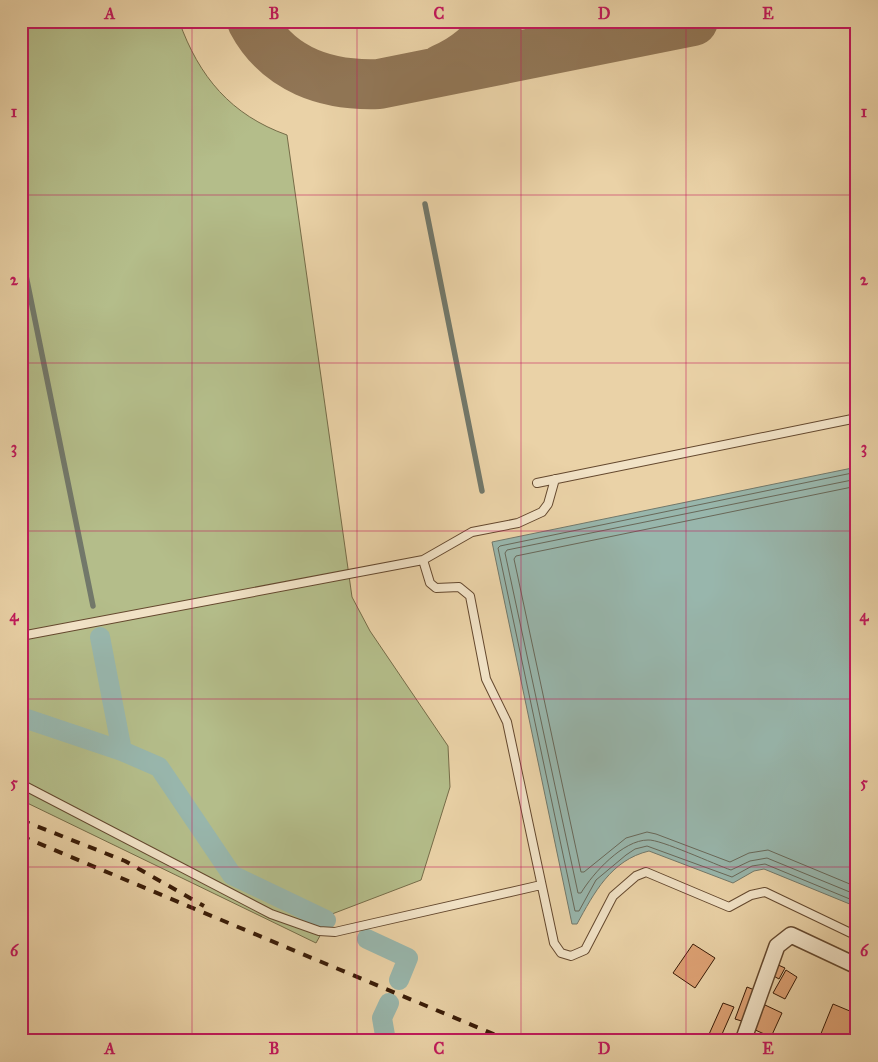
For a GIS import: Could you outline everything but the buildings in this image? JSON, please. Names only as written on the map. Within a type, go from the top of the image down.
[{"type":"street","points":[[743,1041],[777,946],[791,935],[857,966]]},
{"type":"lane","points":[[537,483],[857,418]]},
{"type":"lane","points":[[21,636],[423,560],[472,532],[518,523],[542,512],[548,504],[555,479]]},
{"type":"lane","points":[[423,560],[430,583],[436,588],[459,587],[470,596],[486,679],[507,722],[554,943],[561,953],[571,956],[585,950],[613,896],[636,876],[646,872],[728,907],[751,895],[764,892],[857,936]]},
{"type":"lane","points":[[21,784],[272,914],[319,931],[335,932],[348,930],[542,885]]},
{"type":"green space","points":[[21,21],[179,21],[196,60],[220,92],[249,117],[287,135],[352,597],[370,631],[448,746],[450,787],[421,880],[332,914],[316,943],[21,800]]},
{"type":"water","points":[[857,467],[857,907],[764,869],[754,871],[733,883],[649,851],[636,855],[614,870],[597,890],[577,924],[572,924],[492,542]]},
{"type":"waterway","points":[[425,204],[482,491]]},
{"type":"waterway","points":[[21,251],[93,606]]},
{"type":"waterway","points":[[100,637],[122,751]]},
{"type":"waterway","points":[[21,717],[122,751],[159,767],[232,875],[326,920]]},
{"type":"waterway","points":[[367,939],[408,958],[399,980]]},
{"type":"waterway","points":[[386,1041],[382,1018],[389,1003]]},
{"type":"taxiway","points":[[252,21],[263,38],[290,63],[306,72],[323,78],[360,84],[379,84],[693,21]]},
{"type":"taxiway","points":[[442,69],[459,61],[474,50],[487,37],[498,21]]},
{"type":"railway","points":[[21,820],[125,861],[204,906]]},
{"type":"railway","points":[[21,836],[510,1041]]}]
